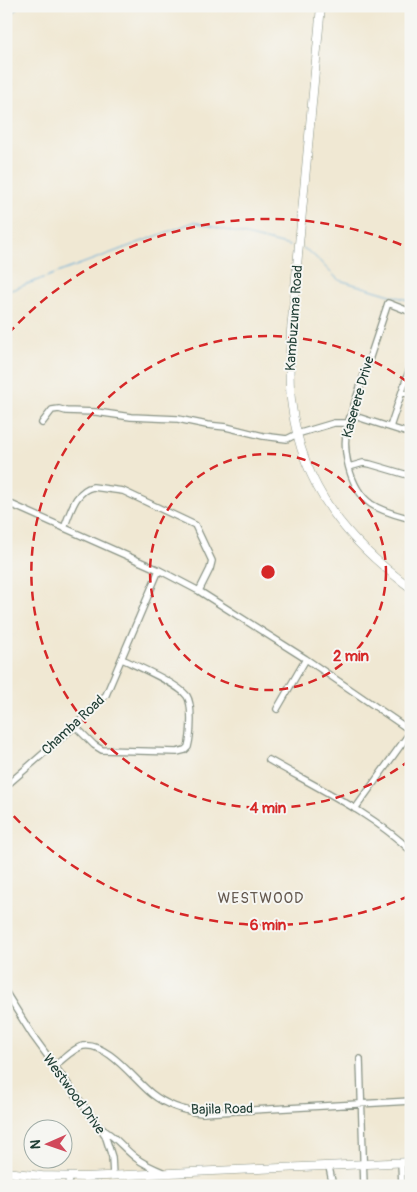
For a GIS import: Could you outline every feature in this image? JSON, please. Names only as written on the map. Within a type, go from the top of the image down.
[{"type":"main road","name":"Kambuzuma Road","points":[[321,6],[290,339],[290,391],[297,434],[310,471],[329,508],[338,521],[368,554],[411,588]]},
{"type":"main road","points":[[6,1172],[68,1177],[113,1176],[411,1162]]},
{"type":"street","name":"Kaserere Drive","points":[[411,312],[388,304],[348,423],[344,442],[349,467],[359,493],[386,512],[411,519]]},
{"type":"street","points":[[390,427],[411,365]]},
{"type":"street","points":[[402,392],[411,395]]},
{"type":"street","points":[[42,423],[52,410],[60,409],[178,419],[274,438],[287,438],[334,423],[348,423]]},
{"type":"street","points":[[351,415],[411,434]]},
{"type":"street","points":[[349,467],[363,463],[370,464],[411,476]]},
{"type":"street","points":[[64,528],[80,494],[84,490],[93,487],[123,491],[187,520],[197,527],[212,561],[199,591]]},
{"type":"street","points":[[6,502],[159,570],[199,591],[306,659],[411,731],[355,809]]},
{"type":"street","name":"Chamba Road","points":[[6,786],[75,726],[106,695],[159,570]]},
{"type":"street","points":[[75,726],[94,745],[106,751],[181,752],[188,747],[191,710],[186,696],[162,679],[122,659]]},
{"type":"street","points":[[277,709],[306,659]]},
{"type":"street","points":[[269,760],[355,809],[411,851]]},
{"type":"street","name":"Westwood Drive","points":[[6,993],[32,1036],[100,1128],[108,1143],[113,1176]]},
{"type":"street","name":"Bajila Road","points":[[54,1066],[75,1050],[82,1046],[89,1046],[107,1053],[154,1095],[191,1112],[411,1101]]},
{"type":"street","points":[[360,1059],[364,1186]]},
{"type":"street","points":[[100,1128],[117,1140],[135,1158],[146,1165],[166,1173]]},
{"type":"street","points":[[401,1162],[402,1186]]},
{"type":"street","points":[[329,1167],[333,1186]]},
{"type":"street","points":[[68,1177],[68,1186]]},
{"type":"waterway","points":[[6,24],[18,6]]},
{"type":"waterway","points":[[6,292],[194,222],[290,246]]},
{"type":"waterway","points":[[303,248],[339,280],[411,301]]},
{"type":"district","name":"WESTWOOD","points":[[261,898]]}]
